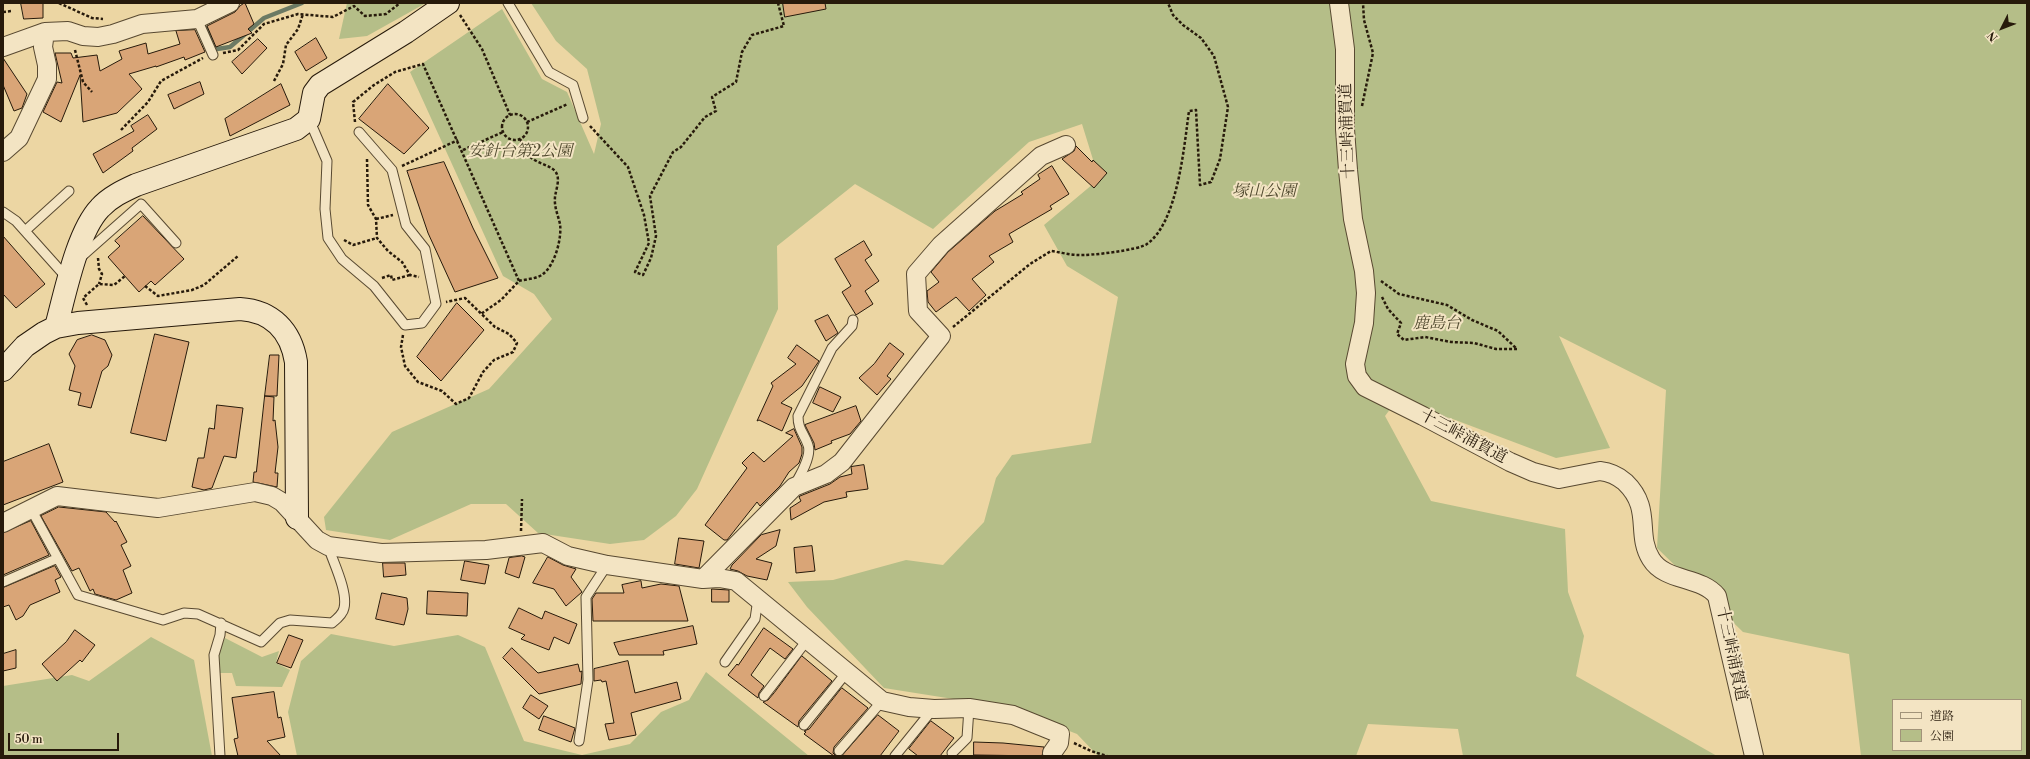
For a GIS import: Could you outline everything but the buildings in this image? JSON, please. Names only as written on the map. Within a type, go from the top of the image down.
[{"type":"street","points":[[3,47],[45,32],[68,31],[98,37],[113,34],[142,24],[197,19],[230,3]]},
{"type":"street","name":"十三峠浦賀道","points":[[1339,3],[1345,49],[1345,129],[1348,170],[1353,218],[1364,270],[1366,294],[1364,323],[1355,364],[1357,376],[1365,387],[1510,462],[1533,472],[1559,479],[1600,471],[1617,476],[1628,486],[1641,505],[1645,543],[1651,560],[1666,572],[1709,588],[1717,596],[1754,756]]},
{"type":"street","points":[[56,327],[80,244],[91,219],[100,208],[116,195],[136,185],[296,130],[309,120],[314,93],[320,85],[406,32],[452,6]]},
{"type":"street","points":[[3,152],[19,138],[47,79],[47,65],[42,47],[45,32]]},
{"type":"street","points":[[703,579],[794,487],[826,474],[842,462],[941,336],[918,311],[916,274],[941,245],[1041,156],[1066,145]]},
{"type":"street","points":[[3,370],[25,346],[56,327],[240,309],[258,312],[279,325],[290,339],[296,362],[297,518]]},
{"type":"street","points":[[3,523],[57,496],[158,508],[255,492],[272,496],[282,502],[317,540],[328,546],[381,553],[486,550],[543,543],[568,556],[607,565],[703,579],[719,578],[736,581],[882,701],[908,707],[934,709],[968,708],[1013,715],[1060,734],[1059,743],[1052,753]]},
{"type":"lane","points":[[508,3],[549,72],[572,85],[583,118]]},
{"type":"lane","points":[[197,19],[213,55]]},
{"type":"lane","points":[[309,120],[327,161],[325,209],[328,238],[342,259],[370,282],[392,307],[405,325],[422,323],[436,304],[425,249],[406,225],[392,170],[359,132]]},
{"type":"lane","points":[[25,231],[69,191]]},
{"type":"lane","points":[[3,212],[16,221],[25,231],[72,272],[91,249],[141,204],[176,243]]},
{"type":"lane","points":[[794,487],[805,466],[809,446],[798,426],[798,416],[832,348],[852,326],[853,320]]},
{"type":"lane","points":[[31,509],[78,595],[163,620],[184,613],[198,614],[261,642],[280,623],[332,622],[339,617],[344,608],[344,596],[328,546]]},
{"type":"lane","points":[[3,582],[58,558]]},
{"type":"lane","points":[[579,741],[588,680],[586,597],[607,565]]},
{"type":"lane","points":[[725,662],[755,619],[758,598]]},
{"type":"lane","points":[[220,756],[214,655],[220,635],[221,623]]},
{"type":"lane","points":[[764,696],[808,639]]},
{"type":"lane","points":[[804,726],[847,672]]},
{"type":"lane","points":[[839,751],[882,701]]},
{"type":"lane","points":[[952,753],[967,738],[968,708]]},
{"type":"lane","points":[[895,756],[934,709]]},
{"type":"path","points":[[120,130],[148,102],[161,81],[198,60],[213,55],[238,50],[264,24],[298,14],[333,17],[354,6],[365,16],[386,14],[400,3]]},
{"type":"path","points":[[583,118],[628,167],[644,215],[649,244],[635,272],[642,275],[651,258],[656,236],[650,196],[673,152],[681,146],[704,117],[716,111],[712,97],[736,82],[742,52],[752,35],[784,26],[778,3]]},
{"type":"path","points":[[941,336],[1030,264],[1051,251],[1079,256],[1126,250],[1146,245],[1160,231],[1179,183],[1189,111],[1196,110],[1200,185],[1211,182],[1220,158],[1228,107],[1214,56],[1201,38],[1183,26],[1173,15],[1168,3]]},
{"type":"path","points":[[1359,113],[1364,100],[1373,53],[1364,20],[1363,3]]},
{"type":"path","points":[[452,6],[482,49],[510,115]]},
{"type":"path","points":[[3,12],[12,11]]},
{"type":"path","points":[[274,81],[283,64],[286,44],[298,29],[303,14]]},
{"type":"path","points":[[74,33],[76,55],[83,82],[92,92]]},
{"type":"path","points":[[359,132],[354,119],[353,102],[374,85],[395,72],[423,64],[463,150],[519,281]]},
{"type":"path","points":[[527,122],[577,100]]},
{"type":"path","points":[[510,115],[519,115],[527,122],[528,130],[520,139],[512,140],[503,132],[502,124],[510,115]]},
{"type":"path","points":[[463,150],[503,132]]},
{"type":"path","points":[[481,314],[501,300],[519,281],[542,275],[549,267],[558,242],[560,225],[556,211],[555,197],[558,178],[555,171],[532,159],[527,153],[520,139]]},
{"type":"path","points":[[366,140],[368,205],[376,218],[377,238],[388,251],[402,262],[410,275]]},
{"type":"path","points":[[392,170],[458,140]]},
{"type":"path","points":[[376,218],[403,212]]},
{"type":"path","points":[[328,232],[353,245],[377,238]]},
{"type":"path","points":[[90,310],[83,298],[100,284],[102,274],[99,269],[98,258],[91,249]]},
{"type":"path","points":[[145,286],[158,296],[192,290],[204,285],[238,256]]},
{"type":"path","points":[[370,282],[391,275],[392,280],[410,275],[431,280]]},
{"type":"path","points":[[100,284],[114,285],[125,276]]},
{"type":"path","points":[[1380,291],[1388,309],[1401,322],[1397,334],[1404,340],[1425,337],[1451,342],[1474,343],[1496,349],[1517,349],[1498,331],[1472,320],[1446,304],[1399,294],[1385,283]]},
{"type":"path","points":[[405,325],[401,347],[405,366],[418,382],[442,391],[456,404],[469,398],[482,372],[494,360],[513,352],[517,343],[509,334],[495,327],[465,298],[436,304]]},
{"type":"path","points":[[521,545],[522,498]]},
{"type":"path","points":[[1069,744],[1072,741],[1091,751],[1107,756]]},
{"type":"green space","points":[[347,3],[426,3],[367,36],[339,39]]},
{"type":"green space","points":[[531,3],[2027,3],[2027,756],[1861,756],[1849,654],[1743,632],[1657,548],[1666,390],[1559,336],[1610,448],[1556,458],[1450,418],[1391,408],[1385,416],[1431,501],[1565,529],[1568,592],[1584,636],[1576,676],[1717,756],[1463,756],[1458,729],[1368,724],[1356,756],[1098,756],[1077,734],[1010,708],[884,688],[807,607],[788,582],[833,580],[906,560],[943,565],[984,522],[996,478],[1012,455],[1091,443],[1118,297],[1067,266],[1044,225],[1099,179],[1082,124],[1029,142],[933,229],[855,184],[777,246],[778,309],[697,489],[676,516],[644,540],[610,544],[538,533],[506,504],[471,504],[390,540],[326,530],[324,517],[392,432],[489,389],[552,319],[534,294],[503,276],[410,72],[502,9],[542,79],[567,92],[594,154],[601,124],[587,69],[556,41]]},
{"type":"green space","points":[[331,634],[394,646],[458,635],[485,647],[524,741],[582,755],[630,744],[661,712],[689,700],[706,672],[809,756],[297,756],[288,712],[301,661]]},
{"type":"green space","points":[[151,637],[194,660],[212,756],[3,756],[3,686],[72,675],[89,681]]},
{"type":"green space","points":[[225,638],[262,657],[279,651],[276,663],[290,670],[282,687],[236,686],[232,673],[219,673],[217,655]]},
{"type":"waterway","points":[[206,28],[217,49],[230,47],[264,18],[302,3]]},
{"type":"park label","name":"安針台第2公園","points":[[520,152]]},
{"type":"park label","name":"塚山公園","points":[[1264,192]]},
{"type":"park label","name":"鹿島台","points":[[1437,324]]}]
